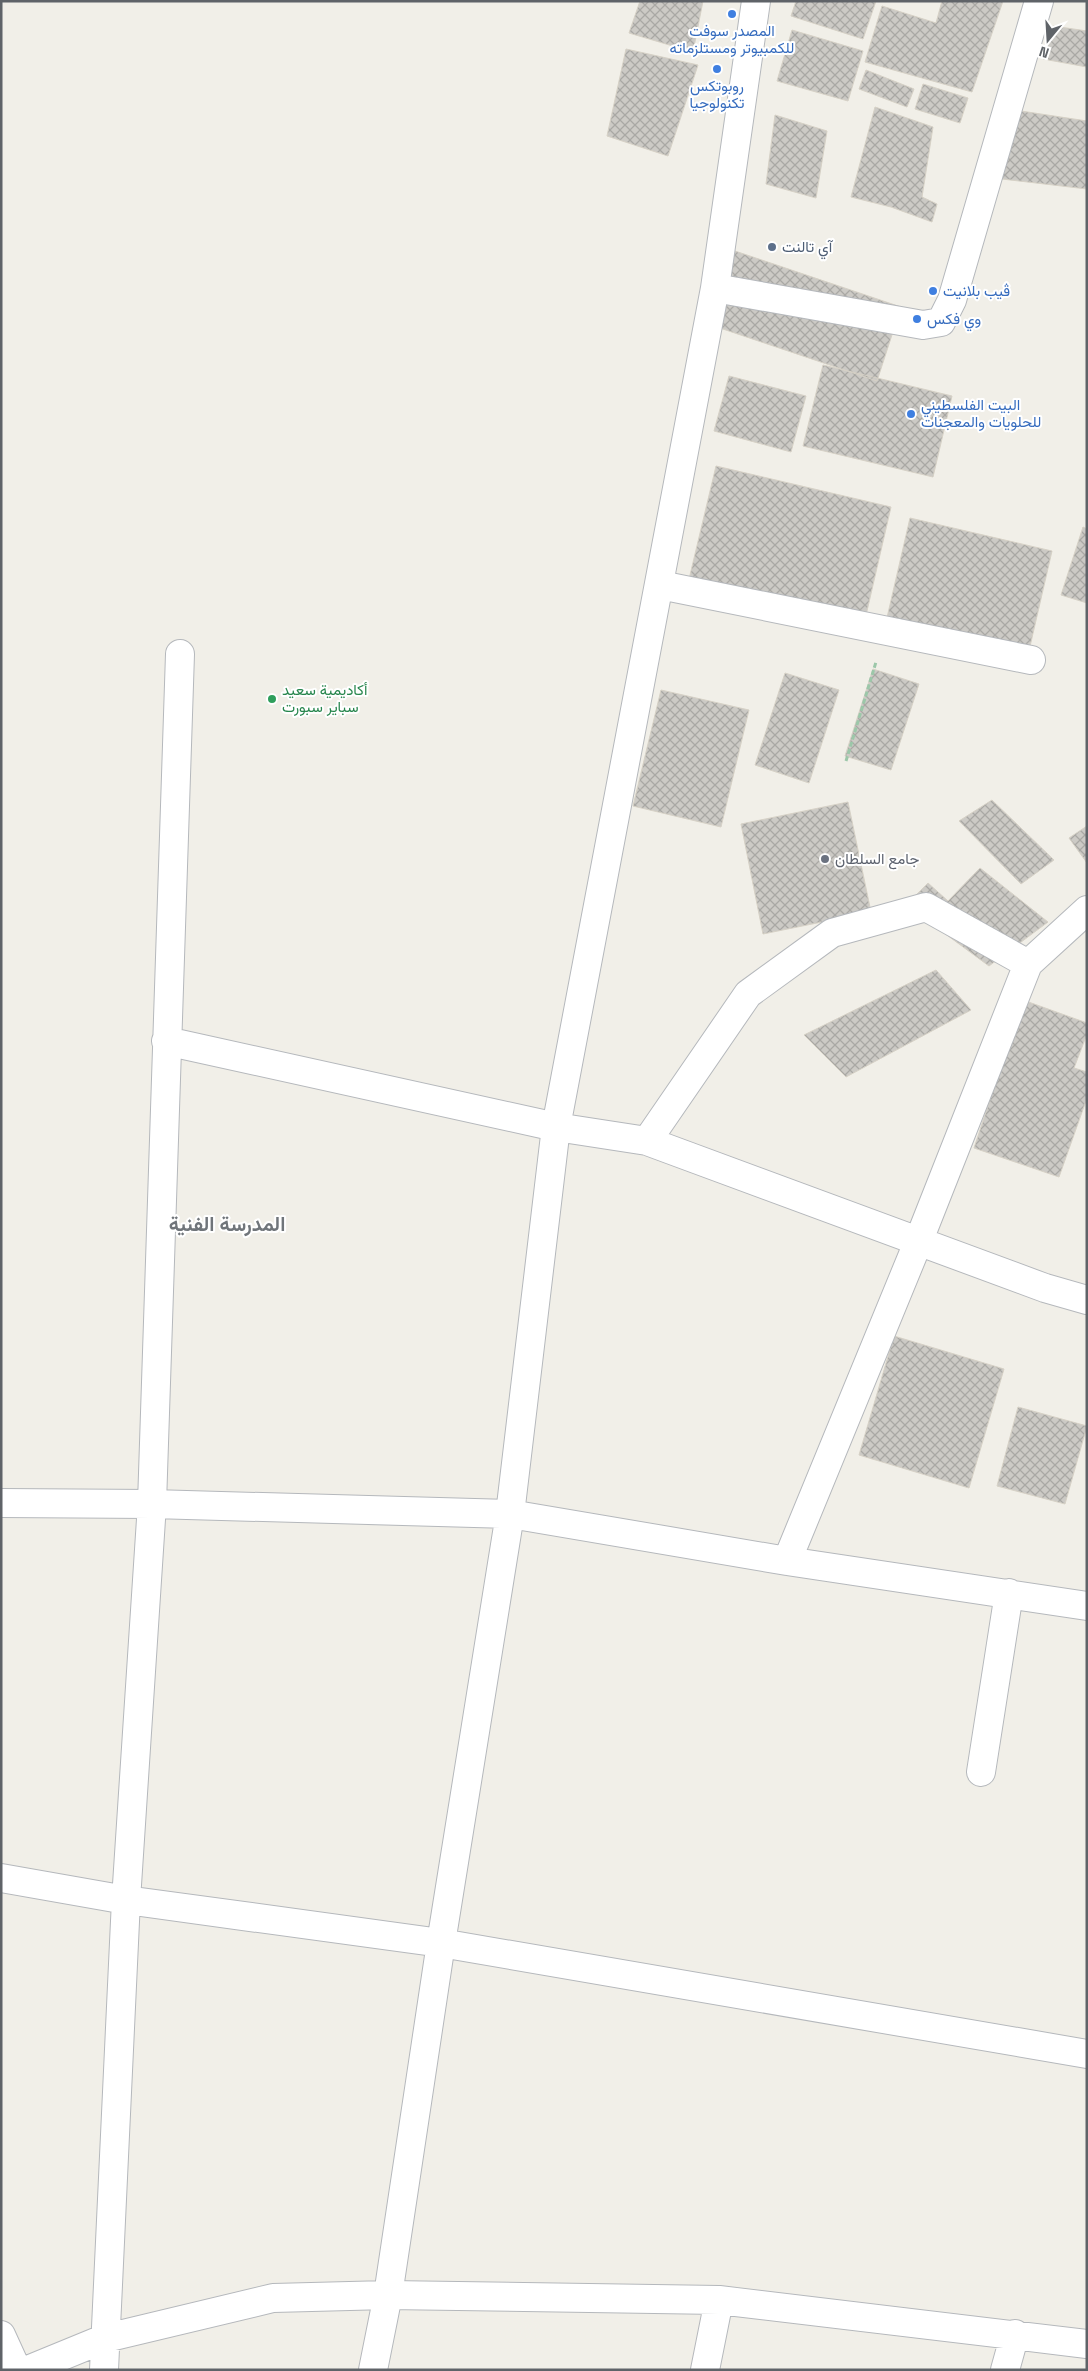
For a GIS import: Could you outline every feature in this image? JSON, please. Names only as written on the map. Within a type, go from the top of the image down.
[{"type":"street","points":[[373,2370],[388,2295],[441,1943],[510,1514],[556,1127],[715,288],[756,1]]},
{"type":"street","points":[[715,288],[923,325],[942,322],[952,300],[1040,1]]},
{"type":"street","points":[[660,585],[1031,660]]},
{"type":"street","points":[[104,2370],[126,1900],[152,1504],[180,654]]},
{"type":"street","points":[[647,1141],[748,994],[832,933],[926,907],[1028,964]]},
{"type":"street","points":[[787,1561],[919,1240],[1028,964],[1087,910]]},
{"type":"street","points":[[166,1041],[556,1127],[647,1141],[1045,1288],[1087,1300]]},
{"type":"street","points":[[1,1503],[152,1504],[510,1514],[787,1561],[1087,1606]]},
{"type":"street","points":[[981,1772],[1009,1593]]},
{"type":"street","points":[[1,1878],[126,1900],[441,1943],[1087,2054]]},
{"type":"street","points":[[28,2370],[106,2338],[273,2298],[388,2295],[719,2300],[1087,2344]]},
{"type":"street","points":[[705,2370],[719,2300]]},
{"type":"street","points":[[1006,2370],[1015,2334]]},
{"type":"street","points":[[1,2335],[17,2370]]},
{"type":"path","points":[[846,761],[885,630]]},
{"type":"building","points":[[640,1],[703,1],[693,52],[629,33]]},
{"type":"building","points":[[796,1],[876,1],[863,39],[791,16]]},
{"type":"building","points":[[942,1],[1003,1],[972,92],[865,62],[882,6],[936,23]]},
{"type":"building","points":[[1053,26],[1087,31],[1087,67],[1043,59]]},
{"type":"building","points":[[792,30],[863,51],[848,101],[777,81]]},
{"type":"building","points":[[626,49],[698,65],[668,156],[607,136]]},
{"type":"building","points":[[866,70],[914,89],[907,107],[859,89]]},
{"type":"building","points":[[923,84],[968,98],[960,123],[915,109]]},
{"type":"building","points":[[875,107],[933,127],[922,197],[937,204],[932,222],[891,207],[851,197]]},
{"type":"building","points":[[1021,111],[1087,121],[1087,189],[1002,179]]},
{"type":"building","points":[[775,115],[827,131],[816,198],[766,184]]},
{"type":"building","points":[[735,251],[901,307],[877,381],[711,325]]},
{"type":"building","points":[[823,365],[952,396],[933,477],[803,446]]},
{"type":"building","points":[[729,376],[806,396],[791,452],[714,431]]},
{"type":"building","points":[[716,466],[891,507],[861,637],[685,596]]},
{"type":"building","points":[[910,518],[1052,551],[1028,655],[886,622]]},
{"type":"building","points":[[1083,527],[1087,529],[1087,603],[1061,595]]},
{"type":"building","points":[[873,669],[919,684],[891,770],[845,756]]},
{"type":"building","points":[[785,673],[839,690],[809,783],[755,765]]},
{"type":"building","points":[[661,690],[749,710],[721,827],[633,806]]},
{"type":"building","points":[[992,800],[1054,860],[1021,884],[959,821]]},
{"type":"building","points":[[848,802],[871,912],[763,934],[741,824]]},
{"type":"building","points":[[1087,826],[1087,863],[1069,838]]},
{"type":"building","points":[[980,868],[1048,922],[989,966],[906,905],[928,883],[948,901]]},
{"type":"building","points":[[936,970],[971,1010],[846,1077],[804,1035]]},
{"type":"building","points":[[1023,1000],[1087,1023],[1087,1034],[1074,1068],[1087,1072],[1087,1098],[1059,1177],[974,1148]]},
{"type":"building","points":[[894,1336],[1004,1369],[969,1488],[859,1455]]},
{"type":"building","points":[[1018,1407],[1087,1426],[1065,1504],[997,1486]]},
{"type":"place","name":"المصدر سوفت للكمبيوتر ومستلزماته","points":[[732,14]]},
{"type":"place","name":"روبوتكس تكنولوجيا","points":[[717,69]]},
{"type":"place","name":"آي تالنت","points":[[772,247]]},
{"type":"place","name":"ڤيب بلانيت","points":[[933,291]]},
{"type":"place","name":"وي فكس","points":[[917,319]]},
{"type":"place","name":"البيت الفلسطيني للحلويات والمعجنات","points":[[911,414]]},
{"type":"place","name":"أكاديمية سعيد سباير سبورت","points":[[272,699]]},
{"type":"place","name":"جامع السلطان","points":[[825,859]]},
{"type":"district","name":"المدرسة الفنية","points":[[227,1224]]}]
